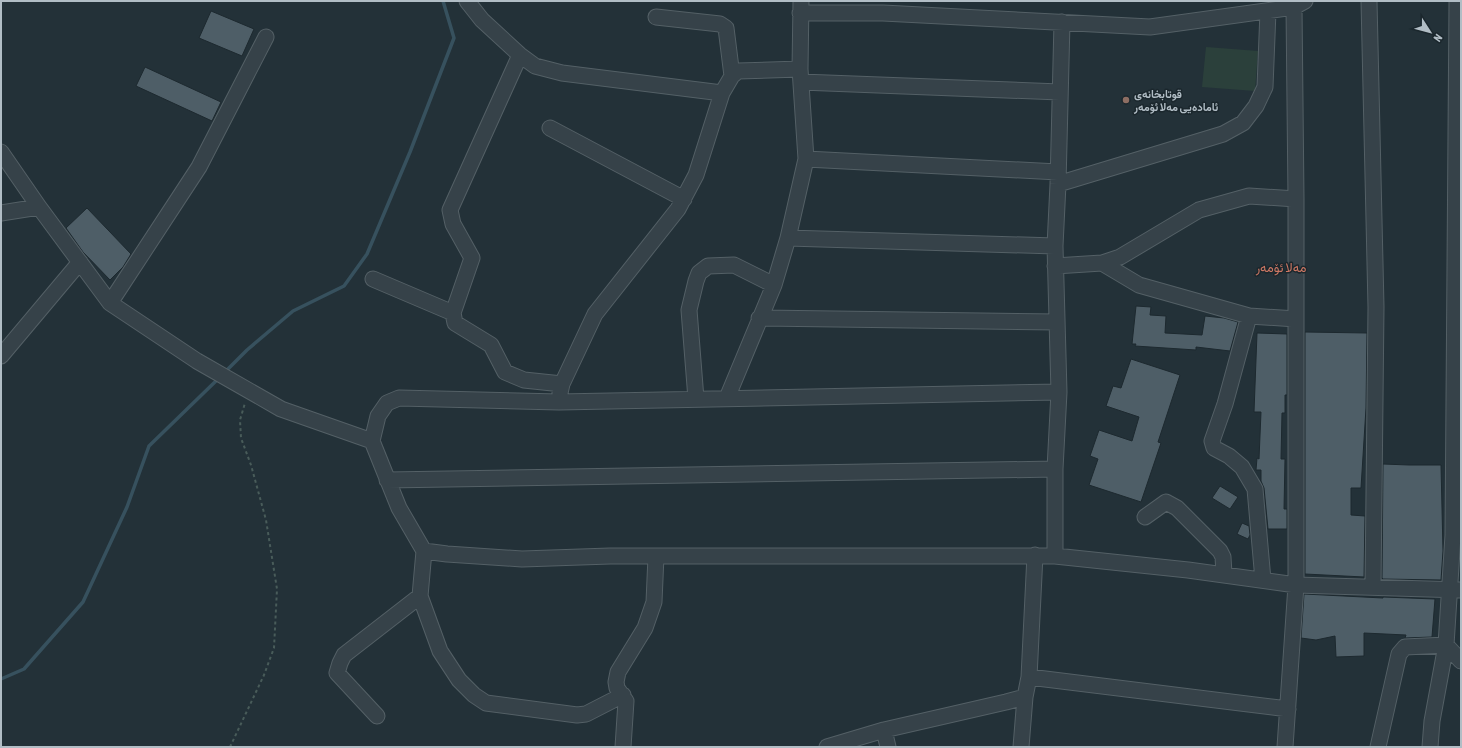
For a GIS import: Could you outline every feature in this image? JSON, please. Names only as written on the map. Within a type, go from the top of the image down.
[{"type":"street","points":[[467,1],[482,20],[520,55],[535,66],[562,73],[722,93]]},
{"type":"street","points":[[1369,1],[1376,307],[1374,586]]},
{"type":"street","points":[[1430,747],[1432,721],[1455,589],[1453,535],[1457,1]]},
{"type":"street","points":[[727,398],[774,285],[788,238],[806,159],[801,75],[801,7],[882,13],[1150,27],[1268,11],[1299,4],[1296,199],[1296,584],[1285,747]]},
{"type":"street","points":[[806,159],[1058,178],[1223,134],[1243,123],[1256,106],[1265,87],[1268,11]]},
{"type":"street","points":[[656,17],[720,24],[726,28],[732,76]]},
{"type":"street","points":[[1055,556],[1055,469],[1059,392],[1055,246],[1062,22]]},
{"type":"street","points":[[110,302],[199,167],[266,37]]},
{"type":"street","points":[[520,55],[450,210],[453,224],[472,258],[453,313],[455,323],[491,345],[505,372],[524,380],[562,384]]},
{"type":"street","points":[[559,402],[562,384],[595,314],[678,209],[684,199],[696,175],[722,93],[732,76],[738,71],[1060,92]]},
{"type":"street","points":[[550,128],[684,199]]},
{"type":"street","points":[[1,152],[39,207],[110,302],[197,361],[281,409],[372,441]]},
{"type":"street","points":[[1055,266],[1102,263],[1120,257],[1199,210],[1249,196],[1296,199]]},
{"type":"street","points":[[1,213],[39,207]]},
{"type":"street","points":[[788,238],[1055,246]]},
{"type":"street","points":[[1,356],[80,262]]},
{"type":"street","points":[[1102,263],[1139,285],[1249,316],[1296,319]]},
{"type":"street","points":[[696,399],[689,310],[699,273],[708,266],[734,265],[774,285]]},
{"type":"street","points":[[373,279],[453,313]]},
{"type":"street","points":[[1249,316],[1225,404],[1212,441],[1214,448],[1229,456],[1242,467],[1255,489],[1263,580]]},
{"type":"street","points":[[759,318],[1057,322]]},
{"type":"street","points":[[623,695],[586,714],[577,715],[486,703],[474,695],[459,680],[440,651],[420,596],[424,551],[399,508],[372,441],[378,416],[387,403],[399,398],[559,402],[1059,392]]},
{"type":"street","points":[[387,480],[1055,469]]},
{"type":"street","points":[[1144,517],[1166,502],[1177,508],[1220,551],[1223,557],[1224,574]]},
{"type":"street","points":[[424,551],[447,554],[522,558],[656,556],[1035,555],[1224,574],[1296,584],[1455,589]]},
{"type":"street","points":[[1021,747],[1025,697],[1029,677],[1035,555]]},
{"type":"street","points":[[623,747],[627,711],[626,701],[617,688],[616,682],[618,672],[645,628],[654,602],[656,556]]},
{"type":"street","points":[[377,716],[337,672],[340,663],[344,655],[420,596]]},
{"type":"street","points":[[1378,747],[1401,650],[1405,647],[1446,645],[1461,661]]},
{"type":"street","points":[[1029,677],[1288,709]]},
{"type":"street","points":[[827,747],[884,730],[1025,697]]},
{"type":"street","points":[[884,730],[888,747]]},
{"type":"path","points":[[230,747],[264,674],[274,648],[277,589],[266,520],[251,465],[241,438],[240,420],[248,390]]},
{"type":"green space","points":[[1206,47],[1258,51],[1255,91],[1202,87]]},
{"type":"building","points":[[211,11],[254,29],[242,56],[199,38]]},
{"type":"building","points":[[145,67],[221,102],[212,121],[136,86]]},
{"type":"building","points":[[87,208],[131,254],[123,267],[110,280],[83,252],[66,228]]},
{"type":"building","points":[[1136,306],[1151,307],[1150,315],[1166,316],[1165,333],[1202,335],[1205,316],[1224,318],[1238,322],[1230,351],[1196,347],[1196,350],[1135,346],[1136,344],[1132,344]]},
{"type":"building","points":[[1305,332],[1367,333],[1366,408],[1361,488],[1351,488],[1351,515],[1365,516],[1364,577],[1305,574]]},
{"type":"building","points":[[1257,333],[1287,334],[1287,395],[1285,395],[1285,413],[1282,413],[1281,459],[1285,459],[1284,509],[1287,509],[1287,529],[1268,529],[1264,488],[1261,481],[1261,470],[1256,470],[1257,458],[1259,459],[1261,412],[1254,412]]},
{"type":"building","points":[[1131,359],[1180,375],[1158,442],[1161,443],[1141,502],[1089,485],[1098,459],[1090,456],[1099,430],[1132,441],[1139,417],[1106,406],[1113,386],[1121,388]]},
{"type":"building","points":[[1383,464],[1441,465],[1443,551],[1441,580],[1382,578]]},
{"type":"building","points":[[1220,486],[1238,497],[1230,509],[1212,498]]},
{"type":"building","points":[[1242,523],[1249,526],[1250,535],[1248,539],[1237,534]]},
{"type":"building","points":[[1304,594],[1435,599],[1432,637],[1405,638],[1406,635],[1364,633],[1364,656],[1336,657],[1335,636],[1316,640],[1301,638]]},
{"type":"waterway","points":[[224,373],[247,350],[293,311],[344,286],[367,254],[410,152],[454,38],[443,1]]},
{"type":"waterway","points":[[1,679],[24,669],[83,602],[127,507],[149,446],[218,379]]},
{"type":"place","name":"قوتابخانەی ئامادەیی مەلا ئۆمەر","points":[[1126,100]]},
{"type":"district","name":"مەلا ئۆمەر","points":[[1281,267]]}]
